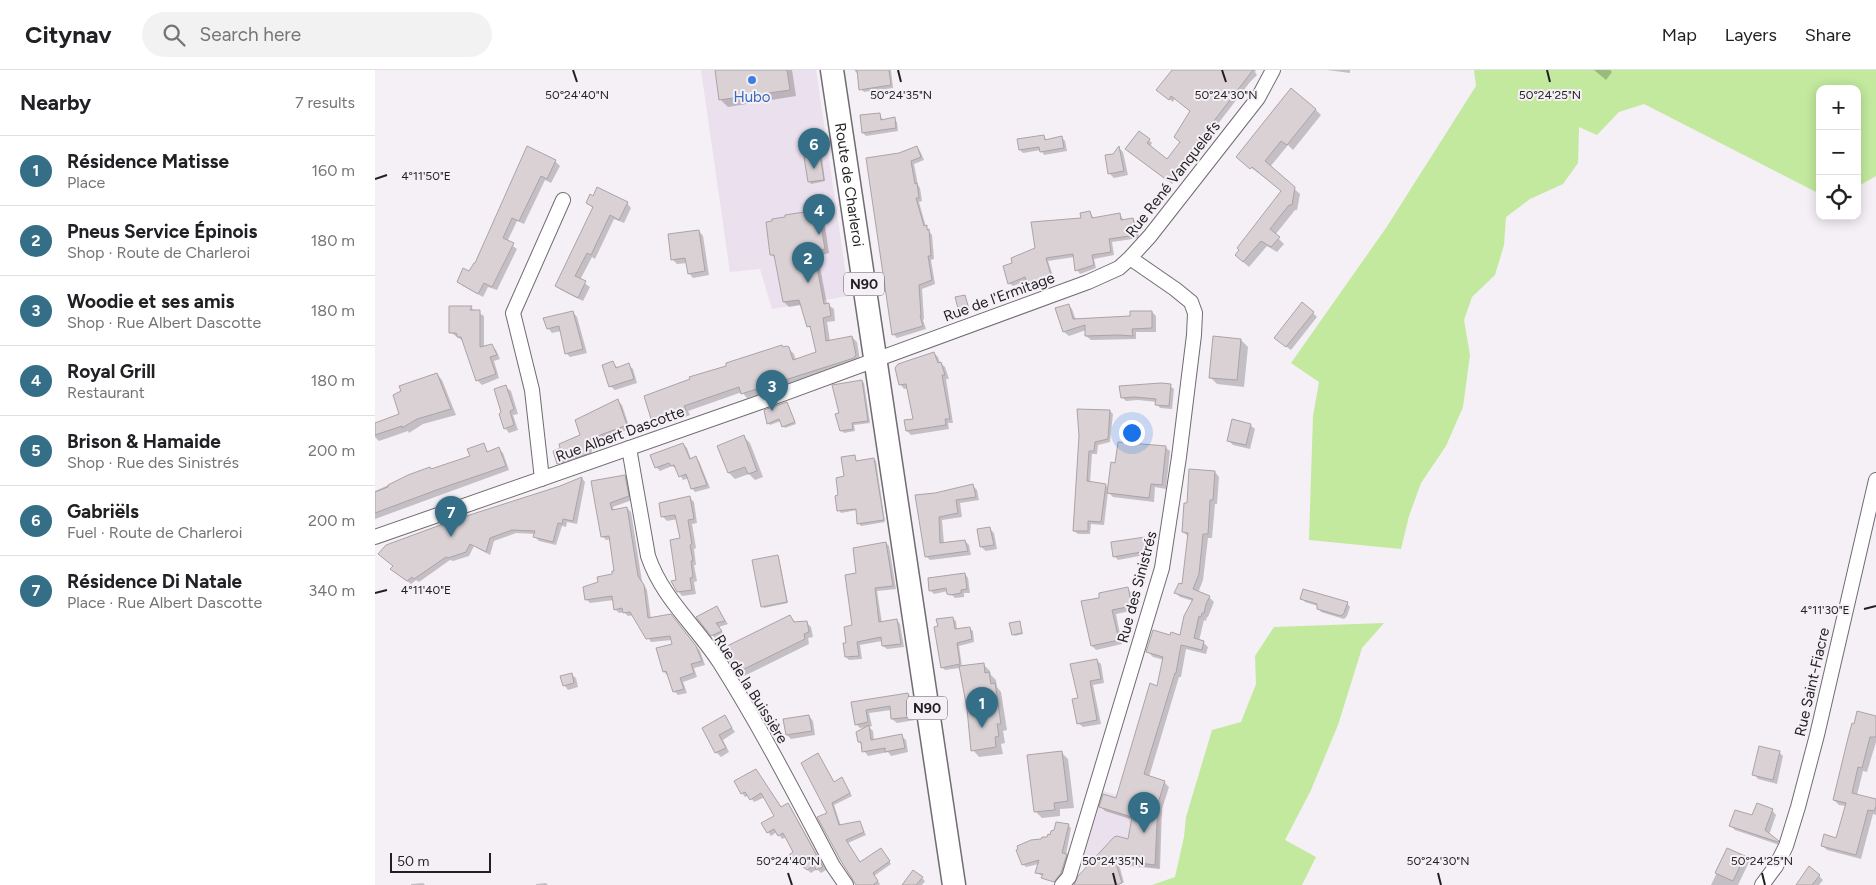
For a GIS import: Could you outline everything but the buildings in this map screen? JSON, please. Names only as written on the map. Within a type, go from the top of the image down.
[{"type":"main road","name":"Route de Charleroi","points":[[832,70],[875,359]]},
{"type":"main road","name":"N90","points":[[875,359],[954,885]]},
{"type":"street","name":"Rue René Vanquelefs","points":[[1130,258],[1258,98],[1273,70]]},
{"type":"street","points":[[542,479],[533,390],[513,313],[563,200]]},
{"type":"street","name":"Rue de l'Ermitage","points":[[875,359],[1088,282],[1119,268],[1130,258]]},
{"type":"street","name":"Rue des Sinistrés","points":[[1062,885],[1069,877],[1162,568],[1179,457],[1194,335],[1195,313],[1191,302],[1130,258]]},
{"type":"street","name":"Rue Albert Dascotte","points":[[375,537],[875,359]]},
{"type":"street","name":"Rue de la Buissière","points":[[629,448],[648,556],[654,573],[662,587],[718,660],[738,692],[845,885]]},
{"type":"street","name":"Rue Saint-Fiacre","points":[[1762,885],[1776,866],[1786,846],[1798,807],[1817,735],[1876,480]]},
{"type":"shaded area","points":[[701,70],[816,70],[849,296],[772,309],[760,269],[730,272]]},
{"type":"shaded area","points":[[1100,790],[1160,808],[1159,869],[1125,867],[1083,854]]},
{"type":"green space","points":[[1474,70],[1876,70],[1876,176],[1861,185],[1861,85],[1816,85],[1816,192],[1644,104],[1619,112],[1597,135],[1579,127],[1578,163],[1563,184],[1530,199],[1506,217],[1504,245],[1495,275],[1472,297],[1464,320],[1470,355],[1463,407],[1446,446],[1421,483],[1409,516],[1401,549],[1309,540],[1313,416],[1319,382],[1291,363],[1386,228],[1476,86]]},
{"type":"green space","points":[[1384,623],[1362,648],[1338,725],[1311,790],[1285,840],[1316,857],[1302,885],[1152,885],[1175,877],[1184,837],[1186,817],[1212,730],[1241,722],[1256,684],[1255,656],[1274,627]]},
{"type":"place","name":"Hubo","points":[[752,80]]},
{"type":"place","name":"Gabriëls","points":[[814,169]]},
{"type":"place","name":"Royal Grill","points":[[819,235]]},
{"type":"place","name":"Pneus Service Épinois","points":[[808,283]]},
{"type":"place","name":"Woodie et ses amis","points":[[772,411]]},
{"type":"place","name":"Résidence Di Natale","points":[[451,537]]},
{"type":"place","name":"Résidence Matisse","points":[[982,728]]},
{"type":"place","name":"Brison & Hamaide","points":[[1144,833]]}]
